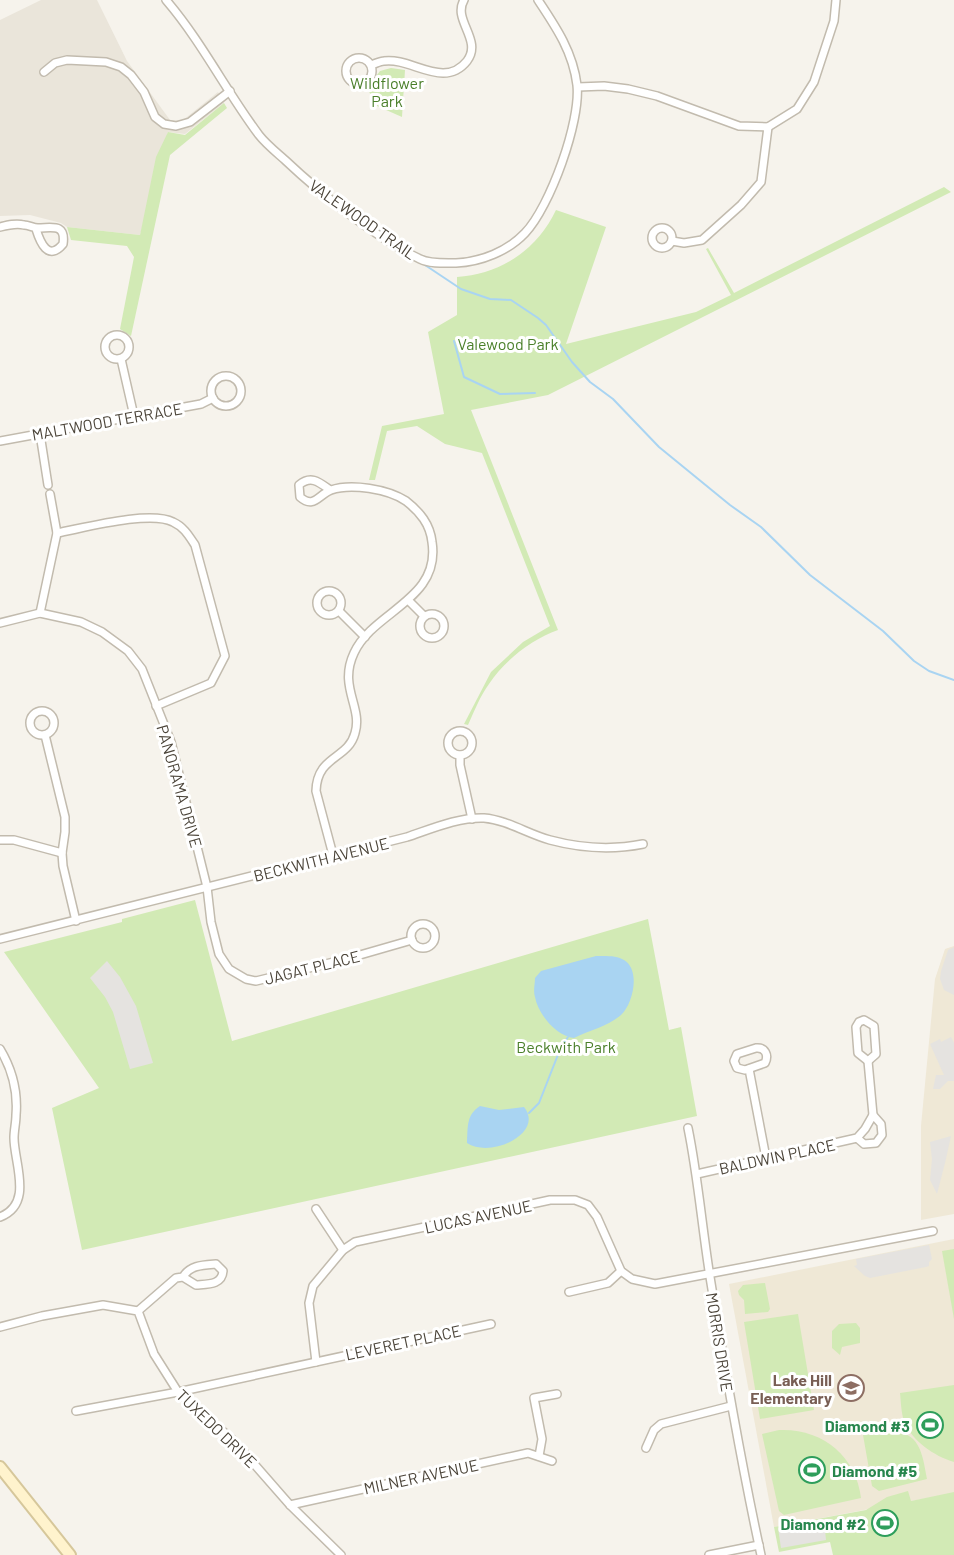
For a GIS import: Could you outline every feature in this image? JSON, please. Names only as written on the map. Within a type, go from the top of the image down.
[{"type":"main road","points":[[0,1467],[70,1555]]},
{"type":"street","name":"VALEWOOD TRAIL","points":[[166,0],[206,53],[260,136],[305,179],[373,230],[422,260],[445,263],[485,258],[504,249],[525,234],[541,212],[571,139],[578,87],[572,61],[562,35],[538,0]]},
{"type":"street","points":[[371,65],[384,60],[444,73],[461,67],[472,50],[470,33],[461,11],[464,0]]},
{"type":"street","points":[[578,87],[604,86],[628,89],[657,96],[739,126],[768,127],[797,109],[814,82],[834,21],[836,0]]},
{"type":"street","points":[[44,72],[55,63],[68,60],[106,62],[121,67],[131,75],[144,92],[155,117],[164,124],[176,126],[190,122],[230,91]]},
{"type":"street","points":[[672,241],[684,243],[702,240],[741,205],[761,182],[768,127]]},
{"type":"street","points":[[0,227],[24,225],[36,229]]},
{"type":"street","points":[[121,359],[134,416]]},
{"type":"street","name":"MALTWOOD TERRACE","points":[[227,376],[238,381],[241,393],[234,404],[222,405],[213,398],[211,392],[215,380],[227,376]]},
{"type":"street","name":"MALTWOOD TERRACE","points":[[0,441],[201,404],[213,398]]},
{"type":"street","points":[[40,434],[48,485]]},
{"type":"street","points":[[330,490],[367,488],[389,492],[404,500],[425,520],[432,540],[432,561],[423,583],[408,600],[365,637],[353,654],[348,673],[348,686],[356,717],[355,734],[348,747],[323,766],[316,784],[333,855]]},
{"type":"street","points":[[40,613],[57,533],[50,494]]},
{"type":"street","points":[[57,533],[149,517],[172,521],[187,531],[195,545],[225,656],[211,683],[156,706]]},
{"type":"street","points":[[408,600],[424,616]]},
{"type":"street","points":[[339,611],[365,637]]},
{"type":"street","name":"PANORAMA DRIVE","points":[[0,623],[40,613],[81,622],[102,632],[128,651],[142,669],[171,742],[207,887]]},
{"type":"street","points":[[45,735],[65,817],[63,866],[76,921]]},
{"type":"street","points":[[460,755],[460,765],[472,819]]},
{"type":"street","name":"BECKWITH AVENUE","points":[[0,939],[472,819],[485,818],[551,840],[588,846],[620,848],[643,844]]},
{"type":"street","points":[[0,840],[14,840],[62,853]]},
{"type":"street","name":"JAGAT PLACE","points":[[207,887],[211,922],[219,954],[229,969],[246,979],[256,981],[268,979],[412,940]]},
{"type":"street","name":"BALDWIN PLACE","points":[[857,1138],[864,1144],[876,1143],[882,1135],[881,1124],[873,1115],[868,1061],[858,1053],[856,1027],[864,1020],[874,1026],[876,1054],[868,1061]]},
{"type":"street","points":[[756,1048],[763,1049],[767,1056],[765,1063],[748,1069],[737,1068],[735,1057],[741,1052],[756,1048]]},
{"type":"street","points":[[0,1049],[10,1070],[17,1101],[14,1137],[21,1187],[14,1206],[0,1217]]},
{"type":"street","points":[[748,1069],[766,1158]]},
{"type":"street","points":[[0,1073],[10,1070]]},
{"type":"street","name":"BALDWIN PLACE","points":[[698,1174],[857,1138],[873,1115]]},
{"type":"street","name":"MORRIS DRIVE","points":[[688,1128],[698,1174],[730,1406],[761,1555]]},
{"type":"street","name":"LUCAS AVENUE","points":[[316,1362],[309,1303],[314,1286],[344,1250],[355,1242],[550,1200],[575,1200],[588,1205],[597,1217],[621,1271]]},
{"type":"street","points":[[316,1209],[344,1250]]},
{"type":"street","points":[[568,1292],[608,1283],[621,1271],[632,1279],[655,1284],[933,1231]]},
{"type":"street","points":[[0,1327],[42,1316],[103,1305],[138,1311],[176,1278],[183,1277],[196,1285],[218,1282],[223,1271],[220,1266],[212,1264],[191,1268],[183,1277]]},
{"type":"street","name":"TUXEDO DRIVE","points":[[138,1311],[154,1354],[178,1392],[234,1441],[290,1505],[341,1555]]},
{"type":"street","name":"LEVERET PLACE","points":[[316,1362],[491,1324]]},
{"type":"street","points":[[76,1411],[316,1362]]},
{"type":"street","points":[[538,1456],[542,1439],[534,1398],[557,1394]]},
{"type":"street","points":[[646,1448],[654,1430],[661,1424],[730,1406]]},
{"type":"street","name":"MILNER AVENUE","points":[[290,1505],[528,1453],[552,1461]]},
{"type":"street","points":[[709,1555],[759,1545]]},
{"type":"shaded area","points":[[41,0],[97,0],[127,61],[170,120],[182,121],[218,92],[224,103],[185,134],[168,132],[140,235],[67,227],[61,223],[30,215],[0,216],[0,20]]},
{"type":"shaded area","points":[[954,946],[954,1214],[921,1220],[921,1126],[935,979],[945,949]]},
{"type":"shaded area","points":[[954,947],[954,995],[944,990],[940,979],[948,950]]},
{"type":"shaded area","points":[[107,961],[120,977],[136,1006],[153,1063],[130,1069],[113,1012],[90,978]]},
{"type":"shaded area","points":[[951,1037],[954,1043],[954,1081],[948,1081],[940,1089],[933,1089],[936,1075],[944,1075],[930,1044]]},
{"type":"shaded area","points":[[951,1136],[937,1194],[930,1180],[932,1159],[930,1142]]},
{"type":"shaded area","name":"Lake Hill Elementary","points":[[954,1239],[954,1493],[774,1527],[729,1284]]},
{"type":"shaded area","points":[[929,1245],[932,1259],[926,1267],[870,1278],[854,1266],[857,1265],[856,1259]]},
{"type":"shaded area","points":[[824,1519],[826,1540],[781,1548],[778,1528]]},
{"type":"green space","name":"Wildflower Park","points":[[391,68],[405,70],[402,117],[377,106],[367,88],[380,71]]},
{"type":"green space","points":[[224,103],[227,108],[170,155],[131,336],[120,329],[134,257],[127,246],[71,240],[67,227],[140,235],[156,157],[168,132],[185,135]]},
{"type":"green space","name":"Valewood Park","points":[[944,187],[951,192],[548,395],[471,410],[558,630],[529,645],[502,667],[483,694],[468,725],[464,724],[491,672],[523,642],[550,626],[482,453],[445,444],[417,426],[387,431],[375,480],[369,480],[382,426],[444,414],[428,332],[457,315],[457,277],[488,271],[516,257],[539,237],[556,210],[606,227],[566,344],[696,312],[731,295],[706,249],[708,248],[734,293]]},
{"type":"green space","name":"Beckwith Park","points":[[195,900],[232,1041],[648,919],[669,1030],[681,1027],[697,1116],[82,1250],[52,1108],[99,1088],[4,952],[122,922],[122,919]]},
{"type":"green space","points":[[954,1249],[954,1319],[942,1251]]},
{"type":"green space","points":[[765,1283],[770,1309],[768,1312],[745,1314],[744,1300],[738,1291],[743,1285]]},
{"type":"green space","points":[[798,1314],[814,1410],[760,1419],[744,1322]]},
{"type":"green space","points":[[856,1323],[860,1328],[860,1343],[842,1347],[840,1355],[832,1348],[832,1331],[839,1324]]},
{"type":"green space","name":"Diamond #3","points":[[954,1385],[954,1462],[932,1452],[912,1435],[904,1421],[900,1393]]},
{"type":"green space","name":"Diamond #5","points":[[779,1430],[809,1434],[834,1448],[852,1469],[861,1498],[784,1515],[779,1511],[762,1434]]},
{"type":"green space","points":[[888,1431],[907,1435],[918,1445],[927,1479],[879,1491],[872,1486],[863,1435]]},
{"type":"green space","points":[[908,1491],[911,1501],[954,1492],[954,1555],[833,1555],[830,1542],[779,1552],[774,1527],[866,1510],[887,1497]]},
{"type":"water","points":[[596,956],[618,957],[629,965],[634,979],[632,995],[625,1010],[616,1019],[574,1038],[567,1036],[555,1029],[540,1010],[534,995],[535,978],[541,971]]},
{"type":"water","points":[[480,1106],[499,1110],[524,1107],[529,1117],[527,1126],[522,1134],[501,1145],[489,1148],[467,1143],[470,1117]]},
{"type":"waterway","points":[[354,206],[379,227],[389,239]]},
{"type":"waterway","points":[[422,263],[461,289],[490,299],[511,300],[538,318],[590,382],[613,399],[659,447],[730,505],[761,527],[810,575],[883,631],[914,661],[929,671],[954,680]]},
{"type":"waterway","points":[[454,341],[464,377],[500,394],[535,393]]},
{"type":"waterway","points":[[529,1113],[539,1103],[561,1047],[568,1037]]},
{"type":"place","name":"Lake Hill Elementary","points":[[851,1388]]},
{"type":"place","name":"Diamond #3","points":[[930,1425]]},
{"type":"place","name":"Diamond #5","points":[[812,1470]]},
{"type":"place","name":"Diamond #2","points":[[885,1523]]}]
